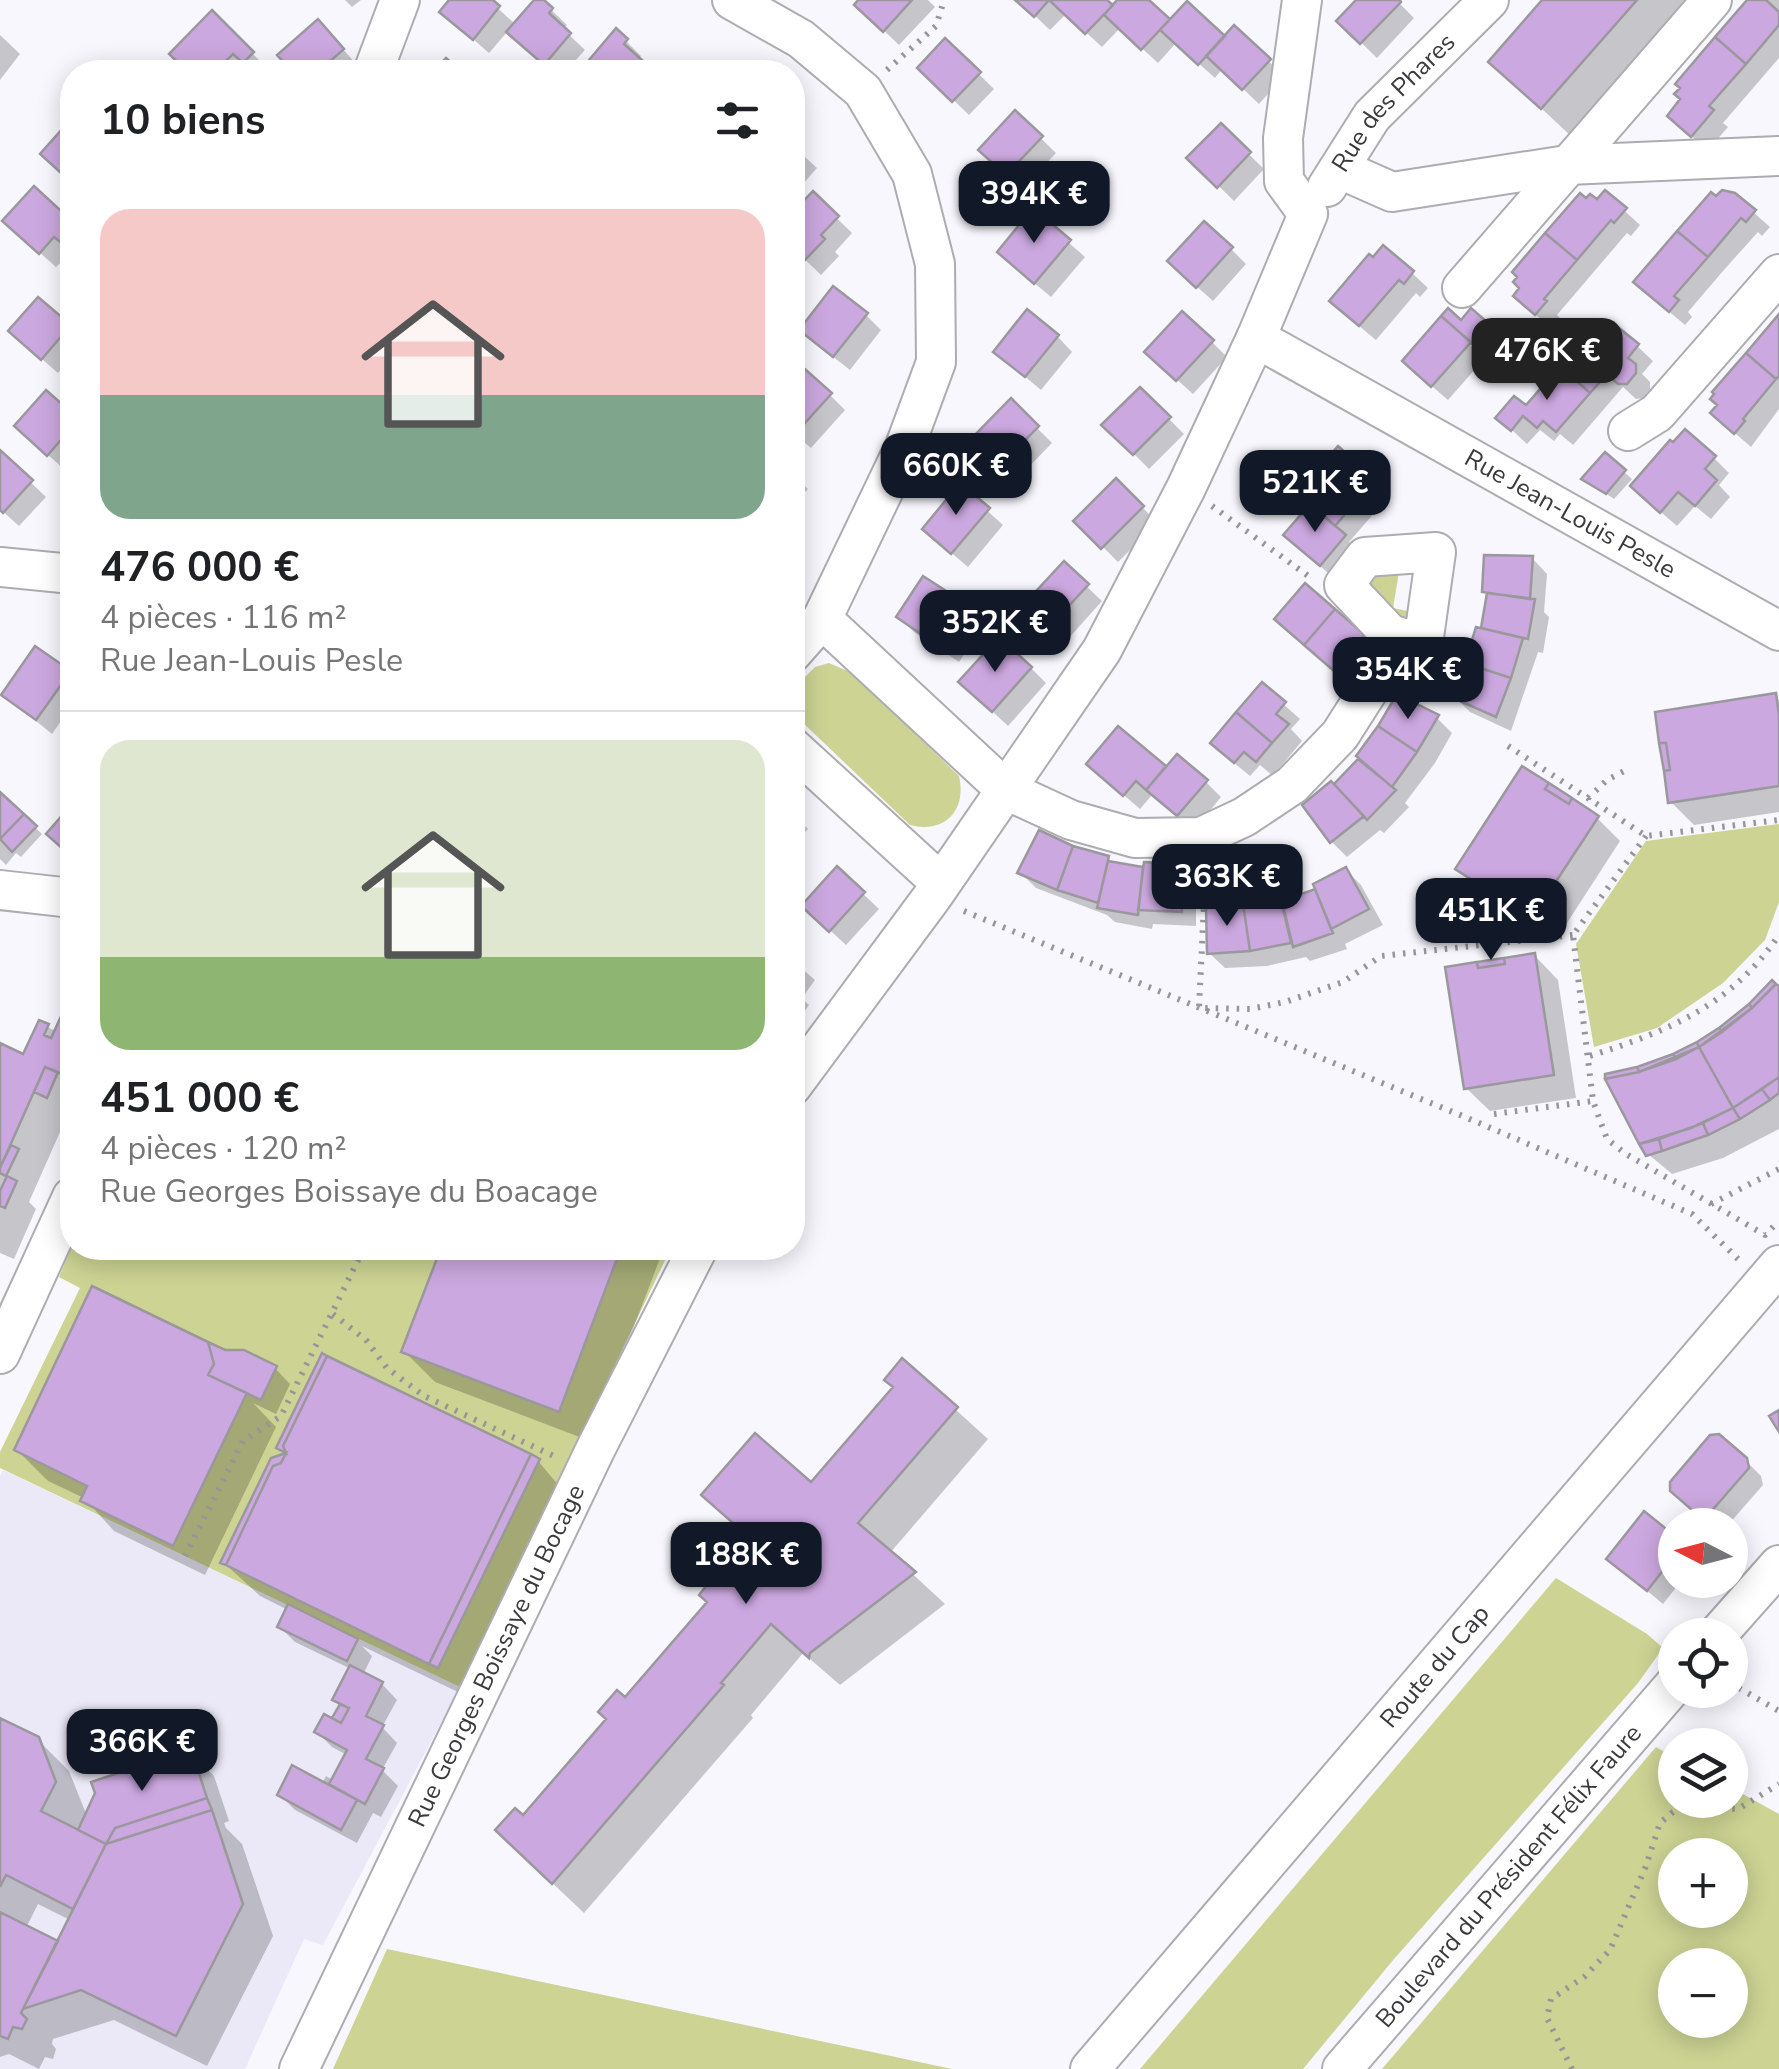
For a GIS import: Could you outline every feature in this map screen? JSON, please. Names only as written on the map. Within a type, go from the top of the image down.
[{"type":"street","points":[[378,60],[400,0]]},
{"type":"street","points":[[732,0],[801,39],[864,91],[912,174],[935,264],[936,362],[906,446],[822,618],[805,638]]},
{"type":"street","points":[[1302,0],[1282,138],[1284,181],[1308,214]]},
{"type":"street","name":"Rue des Phares","points":[[936,890],[1102,650],[1186,488],[1308,214],[1372,116],[1489,0]]},
{"type":"street","points":[[1462,288],[1712,0]]},
{"type":"street","points":[[1340,169],[1392,192],[1567,165],[1779,156]]},
{"type":"street","points":[[1628,431],[1658,412],[1779,274]]},
{"type":"street","name":"Rue Jean-Louis Pesle","points":[[1256,338],[1773,616]]},
{"type":"street","points":[[1436,552],[1423,644],[1390,634],[1344,585],[1366,557],[1436,552]]},
{"type":"street","points":[[0,566],[60,573]]},
{"type":"street","points":[[822,618],[1006,790],[1071,820],[1136,838],[1201,837],[1244,817],[1292,785],[1340,735],[1375,680],[1390,634]]},
{"type":"street","points":[[805,760],[936,890],[805,1068]]},
{"type":"street","points":[[0,890],[60,897]]},
{"type":"street","points":[[0,1354],[60,1223]]},
{"type":"street","name":"Route du Cap","points":[[1090,2069],[1744,1307],[1772,1250]]},
{"type":"street","name":"Rue Georges Boissaye du Bocage","points":[[299,2069],[596,1448],[692,1260]]},
{"type":"street","points":[[1744,1307],[1779,1320]]},
{"type":"street","points":[[1733,1618],[1779,1565]]},
{"type":"street","name":"Boulevard du Président Félix Faure","points":[[1342,2069],[1658,1704]]},
{"type":"path","points":[[864,91],[936,26],[944,0]]},
{"type":"path","points":[[1186,488],[1314,581],[1344,585]]},
{"type":"path","points":[[1508,746],[1646,836],[1779,820]]},
{"type":"path","points":[[1588,798],[1607,780],[1630,768]]},
{"type":"path","points":[[1646,836],[1573,935],[1593,1101],[1606,1139],[1772,1250]]},
{"type":"path","points":[[1199,1008],[1205,883],[1212,868]]},
{"type":"path","points":[[936,890],[1199,1008],[1692,1214],[1741,1262],[1772,1250]]},
{"type":"path","points":[[1479,893],[1488,945]]},
{"type":"path","points":[[1590,1056],[1692,1017],[1763,958],[1779,934]]},
{"type":"path","points":[[1199,1008],[1250,1009],[1285,1002],[1343,982],[1381,956],[1573,935]]},
{"type":"path","points":[[1494,1114],[1593,1101]]},
{"type":"path","points":[[1710,1205],[1779,1168]]},
{"type":"path","points":[[1772,1250],[1779,1220]]},
{"type":"path","points":[[185,1556],[243,1441],[281,1416],[358,1260]]},
{"type":"path","points":[[333,1314],[366,1340],[387,1368],[424,1396],[569,1464],[583,1442],[596,1448]]},
{"type":"path","points":[[1748,1694],[1779,1711]]},
{"type":"path","points":[[1572,2069],[1547,2018],[1550,2000],[1584,1977],[1610,1950],[1660,1822],[1689,1806],[1738,1809],[1779,1784]]},
{"type":"shaded area","points":[[3,1470],[460,1687],[323,1945],[304,1939],[245,2069],[0,2069]]},
{"type":"green space","points":[[1402,566],[1422,575],[1399,572],[1393,608],[1417,613],[1410,621],[1398,618],[1370,591],[1376,575]]},
{"type":"green space","points":[[829,663],[852,673],[959,776],[960,799],[951,817],[934,826],[910,825],[805,725],[805,677],[815,667]]},
{"type":"green space","points":[[1779,824],[1779,902],[1765,940],[1723,983],[1657,1028],[1594,1047],[1576,944],[1646,841]]},
{"type":"green space","points":[[66,1260],[665,1260],[460,1687],[0,1468],[0,1452],[80,1288],[59,1277]]},
{"type":"green space","points":[[1556,1578],[1658,1644],[1658,1655],[1638,1683],[1394,1959],[1303,2069],[1140,2069]]},
{"type":"green space","points":[[1656,1747],[1658,1818],[1748,1818],[1748,1797],[1779,1814],[1779,2069],[1382,2069]]},
{"type":"green space","points":[[387,1949],[952,2069],[333,2069]]},
{"type":"building","points":[[449,0],[493,0],[500,6],[473,40],[439,12]]},
{"type":"building","points":[[534,0],[544,0],[553,8],[549,13],[571,33],[548,60],[538,60],[506,32]]},
{"type":"building","points":[[858,0],[912,0],[883,32],[854,5]]},
{"type":"building","points":[[1015,0],[1049,0],[1034,17]]},
{"type":"building","points":[[1049,0],[1107,0],[1113,5],[1085,34]]},
{"type":"building","points":[[1117,0],[1149,0],[1170,19],[1141,50],[1104,15]]},
{"type":"building","points":[[1356,0],[1401,2],[1360,44],[1336,21]]},
{"type":"building","points":[[1542,0],[1637,0],[1541,109],[1488,62]]},
{"type":"building","points":[[1747,0],[1766,0],[1779,12],[1779,25],[1746,64],[1715,37]]},
{"type":"building","points":[[1187,1],[1225,36],[1198,65],[1160,30]]},
{"type":"building","points":[[212,10],[254,52],[246,60],[233,54],[227,60],[175,60],[169,54]]},
{"type":"building","points":[[318,19],[344,49],[332,60],[282,60],[277,55]]},
{"type":"building","points":[[1234,25],[1271,59],[1242,90],[1206,56]]},
{"type":"building","points":[[616,28],[628,39],[624,44],[642,60],[589,60]]},
{"type":"building","points":[[1715,37],[1746,64],[1709,106],[1714,110],[1691,137],[1667,116],[1680,99],[1674,94],[1680,88],[1675,84]]},
{"type":"building","points":[[945,38],[981,72],[952,102],[917,68]]},
{"type":"building","points":[[1015,110],[1043,136],[1006,175],[978,150]]},
{"type":"building","points":[[1221,123],[1251,152],[1217,188],[1186,158]]},
{"type":"building","points":[[60,132],[60,172],[40,154]]},
{"type":"building","points":[[34,186],[60,210],[60,242],[54,237],[39,254],[2,221]]},
{"type":"building","points":[[1605,190],[1627,208],[1614,223],[1611,220],[1577,260],[1545,233],[1580,193],[1597,199]]},
{"type":"building","points":[[1722,190],[1735,193],[1756,210],[1746,222],[1741,218],[1708,257],[1677,231],[1711,192],[1716,196]]},
{"type":"building","points":[[813,191],[839,216],[805,260],[805,199]]},
{"type":"building","points":[[1033,208],[1071,240],[1034,284],[997,252]]},
{"type":"building","points":[[1204,221],[1233,247],[1196,288],[1167,261]]},
{"type":"building","points":[[1677,231],[1708,257],[1674,296],[1679,300],[1669,312],[1633,282]]},
{"type":"building","points":[[1545,233],[1577,260],[1535,315],[1513,296],[1519,288],[1513,282],[1517,277],[1512,272]]},
{"type":"building","points":[[1383,245],[1414,271],[1404,284],[1399,280],[1359,326],[1329,301],[1369,254],[1373,257]]},
{"type":"building","points":[[833,286],[868,313],[833,357],[805,335],[805,322]]},
{"type":"building","points":[[38,297],[60,316],[60,338],[41,360],[8,331]]},
{"type":"building","points":[[1448,308],[1461,320],[1471,308],[1494,328],[1476,347],[1441,316]]},
{"type":"building","points":[[1027,309],[1059,335],[1025,377],[993,352]]},
{"type":"building","points":[[1182,311],[1214,340],[1176,381],[1144,352]]},
{"type":"building","points":[[1779,314],[1779,376],[1776,379],[1746,353]]},
{"type":"building","points":[[1441,316],[1471,342],[1431,387],[1402,361]]},
{"type":"building","points":[[1605,321],[1639,344],[1628,358],[1636,364],[1636,373],[1627,384],[1618,384],[1607,374],[1590,393],[1560,366],[1594,327],[1598,330]]},
{"type":"building","points":[[1746,353],[1776,379],[1734,434],[1710,413],[1717,405],[1710,399]]},
{"type":"building","points":[[1560,366],[1590,393],[1556,432],[1543,421],[1537,428],[1523,416],[1511,431],[1495,418],[1514,396],[1526,405]]},
{"type":"building","points":[[805,369],[832,393],[805,423]]},
{"type":"building","points":[[1140,387],[1171,417],[1133,455],[1101,425]]},
{"type":"building","points":[[46,390],[60,402],[60,441],[47,456],[14,426]]},
{"type":"building","points":[[1011,398],[1039,426],[997,469],[969,441]]},
{"type":"building","points":[[1685,429],[1716,456],[1705,469],[1717,480],[1695,506],[1678,492],[1660,513],[1630,486],[1670,440],[1673,442]]},
{"type":"building","points":[[1338,446],[1375,479],[1335,526],[1310,504],[1319,494],[1306,483]]},
{"type":"building","points":[[0,450],[33,480],[3,513],[0,510]]},
{"type":"building","points":[[1605,452],[1626,470],[1606,494],[1581,479]]},
{"type":"building","points":[[1116,478],[1144,506],[1101,549],[1073,521]]},
{"type":"building","points":[[960,483],[990,508],[951,554],[922,529]]},
{"type":"building","points":[[1310,504],[1346,535],[1320,566],[1283,535]]},
{"type":"building","points":[[1484,555],[1533,556],[1530,599],[1482,592]]},
{"type":"building","points":[[1064,561],[1089,584],[1051,625],[1026,602]]},
{"type":"building","points":[[923,576],[971,607],[943,649],[896,617]]},
{"type":"building","points":[[1305,583],[1335,609],[1304,645],[1274,619]]},
{"type":"building","points":[[1487,593],[1535,599],[1528,639],[1481,628]]},
{"type":"building","points":[[1335,609],[1365,635],[1334,671],[1304,645]]},
{"type":"building","points":[[1476,627],[1523,638],[1511,678],[1465,663]]},
{"type":"building","points":[[999,637],[1032,667],[992,712],[958,682]]},
{"type":"building","points":[[35,646],[60,663],[60,686],[36,720],[1,695]]},
{"type":"building","points":[[1465,663],[1511,678],[1496,717],[1451,697]]},
{"type":"building","points":[[1262,682],[1286,702],[1276,714],[1289,724],[1272,743],[1236,712]]},
{"type":"building","points":[[1776,693],[1779,786],[1668,803],[1664,771],[1670,770],[1666,743],[1659,743],[1655,712]]},
{"type":"building","points":[[1397,694],[1439,715],[1417,752],[1378,726]]},
{"type":"building","points":[[1236,712],[1272,743],[1256,762],[1244,752],[1234,763],[1210,743]]},
{"type":"building","points":[[1118,726],[1166,766],[1146,790],[1136,781],[1123,796],[1086,764]]},
{"type":"building","points":[[1378,726],[1417,752],[1392,787],[1356,756]]},
{"type":"building","points":[[1659,743],[1666,743],[1670,770],[1664,771]]},
{"type":"building","points":[[1177,754],[1208,780],[1177,816],[1146,790]]},
{"type":"building","points":[[1358,759],[1396,790],[1367,820],[1334,784]]},
{"type":"building","points":[[1522,766],[1549,783],[1545,789],[1569,804],[1572,798],[1599,816],[1532,918],[1455,869]]},
{"type":"building","points":[[1331,781],[1364,816],[1330,843],[1302,805]]},
{"type":"building","points":[[1549,783],[1572,798],[1569,804],[1545,789]]},
{"type":"building","points":[[0,792],[24,814],[0,839]]},
{"type":"building","points":[[24,814],[37,826],[12,852],[0,839]]},
{"type":"building","points":[[60,818],[60,846],[46,834]]},
{"type":"building","points":[[1039,830],[1073,846],[1057,890],[1017,873]]},
{"type":"building","points":[[1073,846],[1109,856],[1098,903],[1057,890]]},
{"type":"building","points":[[1108,861],[1143,867],[1138,915],[1097,908]]},
{"type":"building","points":[[1144,862],[1181,864],[1182,912],[1138,910]]},
{"type":"building","points":[[837,866],[865,892],[829,932],[805,910],[805,902]]},
{"type":"building","points":[[1346,867],[1369,909],[1331,929],[1313,884]]},
{"type":"building","points":[[1315,889],[1333,933],[1293,947],[1282,901]]},
{"type":"building","points":[[1280,896],[1291,943],[1250,951],[1243,904]]},
{"type":"building","points":[[1243,904],[1250,951],[1207,954],[1206,906]]},
{"type":"building","points":[[1535,953],[1554,1075],[1464,1089],[1445,967],[1477,962],[1478,968],[1505,964],[1504,958]]},
{"type":"building","points":[[1504,958],[1505,964],[1478,968],[1477,962]]},
{"type":"building","points":[[1772,980],[1776,984],[1752,1008],[1749,1004]]},
{"type":"building","points":[[1776,984],[1779,1077],[1733,1108],[1699,1047],[1752,1008]]},
{"type":"building","points":[[1749,1004],[1752,1008],[1722,1032],[1719,1028]]},
{"type":"building","points":[[60,1019],[60,1073],[45,1067],[0,1168],[0,1043],[23,1054],[39,1020],[49,1024],[44,1035],[51,1038]]},
{"type":"building","points":[[1719,1028],[1722,1032],[1699,1047],[1697,1042]]},
{"type":"building","points":[[1697,1042],[1699,1047],[1676,1059],[1673,1054]]},
{"type":"building","points":[[1699,1047],[1733,1108],[1691,1128],[1639,1144],[1605,1079],[1639,1072]]},
{"type":"building","points":[[1673,1054],[1676,1059],[1639,1072],[1637,1067]]},
{"type":"building","points":[[45,1067],[58,1072],[47,1098],[34,1092]]},
{"type":"building","points":[[1637,1067],[1639,1072],[1605,1079],[1605,1074]]},
{"type":"building","points":[[1779,1077],[1779,1093],[1770,1100],[1762,1089]]},
{"type":"building","points":[[1762,1089],[1770,1100],[1740,1119],[1733,1108]]},
{"type":"building","points":[[1733,1108],[1740,1119],[1708,1135],[1703,1123]]},
{"type":"building","points":[[1703,1123],[1708,1135],[1662,1151],[1659,1139]]},
{"type":"building","points":[[1659,1139],[1662,1151],[1646,1156],[1639,1144]]},
{"type":"building","points":[[11,1145],[19,1149],[6,1176],[0,1168]]},
{"type":"building","points":[[7,1176],[17,1181],[5,1208],[0,1206],[0,1191]]},
{"type":"building","points":[[436,1260],[616,1260],[559,1412],[401,1352]]},
{"type":"building","points":[[92,1286],[208,1342],[214,1364],[208,1375],[247,1393],[173,1546],[80,1501],[87,1486],[14,1450]]},
{"type":"building","points":[[208,1342],[225,1350],[244,1350],[277,1366],[261,1400],[208,1375],[214,1364]]},
{"type":"building","points":[[322,1353],[327,1356],[283,1446],[286,1453],[276,1448]]},
{"type":"building","points":[[327,1356],[531,1454],[429,1664],[226,1565],[273,1466],[281,1463],[286,1453],[283,1446]]},
{"type":"building","points":[[902,1358],[958,1407],[858,1523],[916,1572],[810,1653],[809,1658],[771,1624],[721,1683],[724,1685],[552,1884],[495,1830],[515,1808],[523,1815],[606,1719],[598,1712],[617,1690],[625,1697],[707,1602],[699,1595],[717,1572],[727,1580],[757,1544],[701,1495],[755,1433],[811,1482],[893,1387],[884,1380]]},
{"type":"building","points":[[1779,1410],[1779,1432],[1769,1416]]},
{"type":"building","points":[[1719,1434],[1747,1458],[1749,1468],[1714,1508],[1690,1508],[1670,1491],[1670,1482],[1710,1435]]},
{"type":"building","points":[[286,1453],[281,1463],[273,1466],[226,1565],[220,1563],[271,1458]]},
{"type":"building","points":[[531,1454],[540,1459],[438,1668],[429,1664]]},
{"type":"building","points":[[1644,1511],[1658,1522],[1658,1577],[1647,1591],[1606,1559]]},
{"type":"building","points":[[742,1531],[757,1544],[727,1580],[712,1567]]},
{"type":"building","points":[[288,1604],[358,1639],[347,1661],[277,1627]]},
{"type":"building","points":[[350,1665],[383,1682],[366,1716],[384,1725],[366,1759],[384,1768],[365,1804],[329,1784],[347,1750],[314,1732],[324,1714],[341,1723],[349,1708],[332,1700]]},
{"type":"building","points":[[340,1704],[349,1708],[341,1723],[332,1718]]},
{"type":"building","points":[[0,1718],[39,1737],[56,1782],[41,1811],[106,1844],[73,1909],[6,1875],[0,1887]]},
{"type":"building","points":[[191,1749],[207,1798],[115,1828],[106,1844],[78,1830],[95,1793],[91,1782]]},
{"type":"building","points":[[292,1765],[357,1800],[341,1830],[277,1795]]},
{"type":"building","points":[[207,1798],[212,1810],[106,1844],[115,1828]]},
{"type":"building","points":[[212,1810],[243,1904],[176,2036],[81,1990],[23,2009],[106,1844]]},
{"type":"building","points":[[0,1912],[58,1941],[21,2013],[27,2019],[22,2029],[13,2027],[8,2039],[0,2036]]}]
